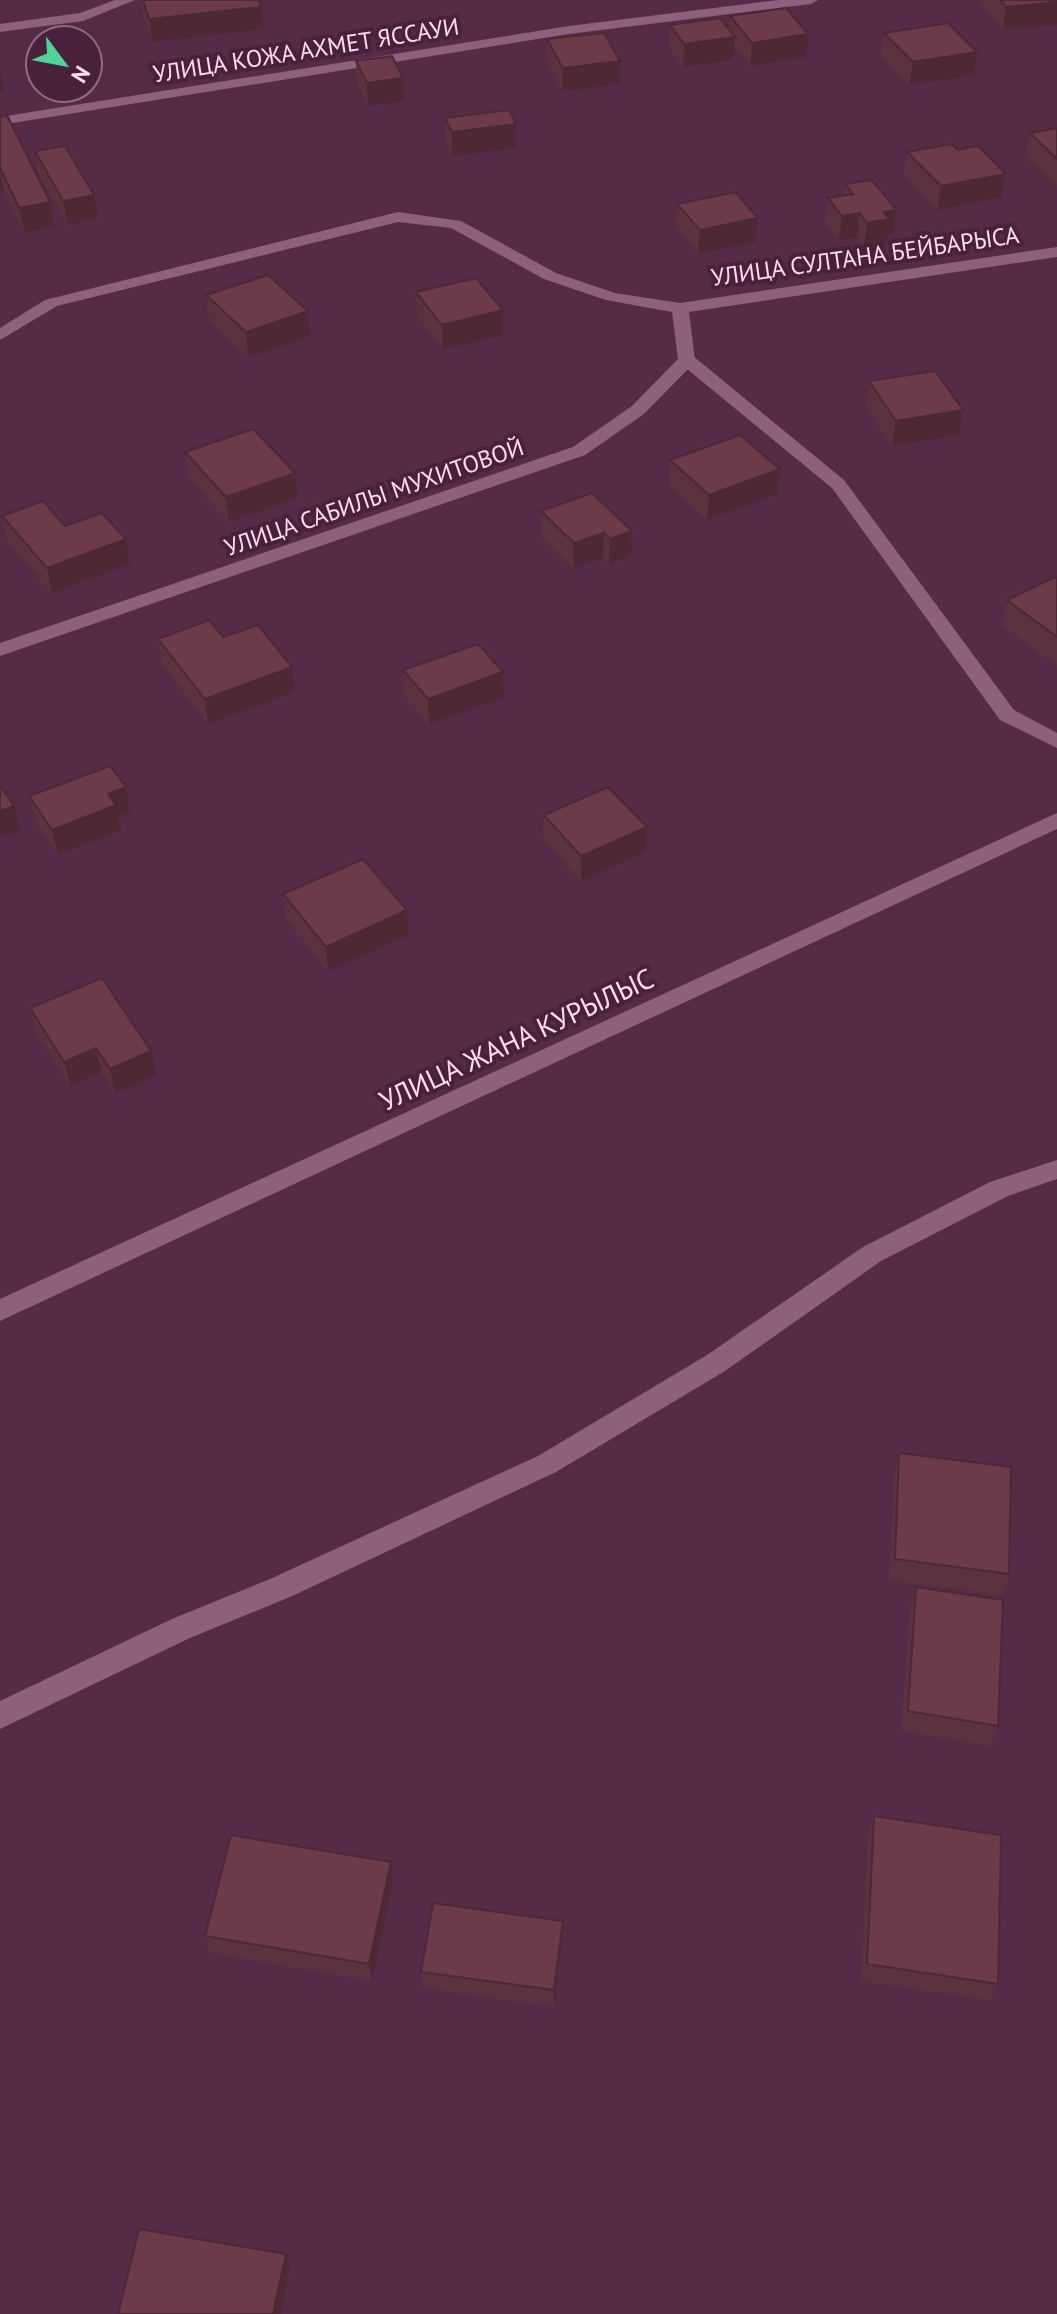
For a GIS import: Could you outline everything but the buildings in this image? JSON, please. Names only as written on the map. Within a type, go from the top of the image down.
[{"type":"street","points":[[0,28],[83,17],[128,0]]},
{"type":"street","name":"УЛИЦА КОЖА АХМЕТ ЯССАУИ","points":[[0,121],[569,30],[811,0]]},
{"type":"street","name":"УЛИЦА СУЛТАНА БЕЙБАРЫСА","points":[[0,335],[51,303],[398,217],[455,224],[550,276],[612,297],[680,308],[1057,252]]},
{"type":"street","points":[[680,308],[687,360],[838,484],[1007,715],[1057,741]]},
{"type":"street","name":"УЛИЦА САБИЛЫ МУХИТОВОЙ","points":[[0,650],[579,451],[638,410],[687,360]]},
{"type":"street","name":"УЛИЦА ЖАНА КУРЫЛЫС","points":[[0,1311],[1057,820]]},
{"type":"street","points":[[0,1715],[182,1628],[360,1552],[547,1464],[716,1363],[872,1254],[999,1189],[1057,1169]]}]
